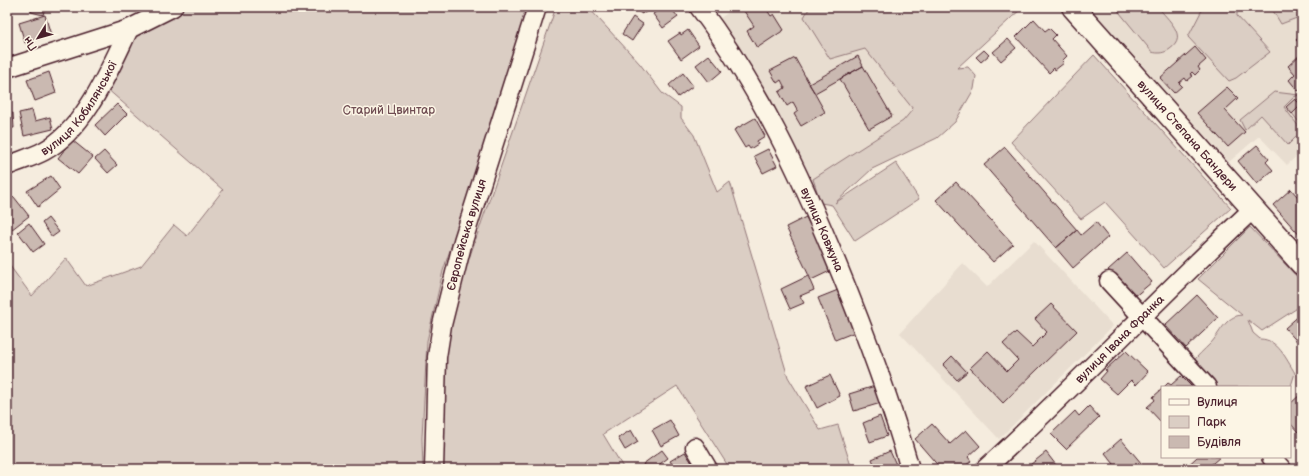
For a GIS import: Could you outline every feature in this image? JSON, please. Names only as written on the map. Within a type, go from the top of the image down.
[{"type":"main road","name":"вулиця Степана Бандери","points":[[1073,7],[1302,264]]},
{"type":"street","points":[[7,68],[129,29],[173,7]]},
{"type":"street","name":"Європейська вулиця","points":[[434,469],[437,357],[442,325],[463,241],[536,7]]},
{"type":"street","name":"вулиця Ковжуна","points":[[699,7],[725,42],[768,114],[820,224],[890,401],[910,469]]},
{"type":"street","name":"вулиця Кобилянської","points":[[7,166],[44,151],[54,144],[82,118],[102,86],[129,29]]},
{"type":"street","name":"вулиця Івана Франка","points":[[985,469],[1080,379],[1142,316],[1252,209]]},
{"type":"street","points":[[1109,281],[1206,386]]},
{"type":"street","points":[[695,447],[708,469]]},
{"type":"street","points":[[1272,458],[1282,469]]},
{"type":"shaded area","points":[[736,7],[1023,7],[932,91],[918,116],[812,190],[775,110],[719,19]]},
{"type":"shaded area","points":[[1089,7],[1302,7],[1302,151],[1287,165],[1259,136],[1229,162]]},
{"type":"shaded area","points":[[1034,241],[1113,326],[999,439],[900,333],[963,263],[987,287]]},
{"type":"green space","name":"Старий Цвинтар","points":[[173,7],[531,7],[443,271],[427,341],[422,438],[423,469],[7,469],[7,262],[32,296],[66,258],[86,286],[141,266],[174,225],[187,236],[223,190],[106,88],[129,29]]},
{"type":"green space","points":[[556,7],[588,7],[640,64],[662,93],[681,107],[681,118],[694,135],[717,192],[730,182],[788,377],[820,430],[838,425],[852,469],[730,469],[677,386],[603,434],[624,469],[441,469],[446,345],[455,299]]},
{"type":"green space","points":[[810,7],[1023,7],[957,68],[968,67],[976,76],[974,89],[955,122],[937,138],[872,169],[835,203],[896,163],[919,199],[855,241],[832,205],[821,203],[813,179],[903,121],[913,109],[865,49],[830,59],[804,17]]},
{"type":"green space","points":[[1115,7],[1158,7],[1171,22],[1177,33],[1175,44],[1164,52],[1152,52]]},
{"type":"green space","points":[[1168,7],[1242,7],[1237,9],[1237,16],[1270,52],[1236,78],[1229,81],[1188,37],[1203,8]]},
{"type":"green space","points":[[1268,7],[1302,7],[1302,16],[1281,24],[1272,9]]},
{"type":"green space","points":[[1094,55],[1231,208],[1164,268],[1105,202],[1081,219],[1011,142]]},
{"type":"green space","points":[[1274,92],[1299,95],[1294,97],[1284,107],[1302,131],[1288,145],[1261,115],[1245,130],[1240,120]]},
{"type":"green space","points":[[1302,98],[1302,126],[1288,108],[1296,100]]},
{"type":"green space","points":[[1250,227],[1302,282],[1302,305],[1262,331],[1248,320],[1253,333],[1260,339],[1272,342],[1281,351],[1295,373],[1291,386],[1211,386],[1191,364],[1214,340],[1227,322],[1236,316],[1242,315],[1198,279]]},
{"type":"building","points":[[33,7],[45,7],[43,15],[31,12]]},
{"type":"building","points":[[631,7],[649,7],[645,13],[643,12],[642,14]]},
{"type":"building","points":[[662,7],[670,7],[678,17],[663,28],[653,14]]},
{"type":"building","points":[[765,7],[771,16],[774,14],[784,30],[757,48],[747,31],[754,26],[742,8]]},
{"type":"building","points":[[45,15],[51,35],[25,43],[19,23]]},
{"type":"building","points":[[633,17],[643,24],[632,41],[622,34]]},
{"type":"building","points":[[1034,19],[1045,31],[1049,28],[1056,35],[1052,39],[1067,56],[1062,61],[1064,63],[1055,70],[1054,68],[1049,73],[1016,37]]},
{"type":"building","points":[[688,30],[699,46],[681,59],[668,41],[680,33],[681,35]]},
{"type":"building","points":[[1302,34],[1302,46],[1296,40]]},
{"type":"building","points":[[1008,39],[1016,48],[1001,61],[993,52]]},
{"type":"building","points":[[1195,47],[1206,60],[1198,67],[1200,70],[1195,75],[1192,72],[1190,74],[1193,76],[1187,81],[1185,78],[1179,83],[1182,86],[1174,93],[1160,78]]},
{"type":"building","points":[[984,50],[989,55],[981,62],[976,57]]},
{"type":"building","points":[[1302,53],[1302,88],[1298,91],[1289,80],[1295,74],[1288,66]]},
{"type":"building","points":[[709,55],[722,71],[709,82],[696,65]]},
{"type":"building","points":[[858,56],[863,66],[815,93],[809,84]]},
{"type":"building","points":[[795,58],[825,112],[801,126],[794,114],[798,111],[793,102],[787,106],[779,92],[785,88],[781,80],[777,83],[770,71]]},
{"type":"building","points":[[863,66],[892,116],[869,129],[840,79]]},
{"type":"building","points":[[49,72],[56,93],[35,101],[27,80]]},
{"type":"building","points":[[683,73],[693,86],[678,97],[669,85]]},
{"type":"building","points":[[1227,87],[1238,98],[1225,110],[1245,132],[1228,147],[1197,113]]},
{"type":"building","points":[[1295,99],[1301,105],[1292,114],[1286,107]]},
{"type":"building","points":[[117,104],[127,114],[105,136],[95,125]]},
{"type":"building","points":[[32,110],[35,121],[50,117],[53,129],[24,136],[19,113]]},
{"type":"building","points":[[13,113],[14,128],[7,128],[7,114]]},
{"type":"building","points":[[755,118],[765,136],[757,141],[758,144],[750,149],[748,146],[745,148],[734,130]]},
{"type":"building","points":[[72,140],[93,157],[78,174],[58,158]]},
{"type":"building","points":[[1257,145],[1269,159],[1266,162],[1273,170],[1257,184],[1238,161]]},
{"type":"building","points":[[1005,147],[1077,230],[1056,248],[984,165]]},
{"type":"building","points":[[768,149],[777,166],[763,173],[754,156]]},
{"type":"building","points":[[104,151],[117,165],[108,173],[95,159]]},
{"type":"building","points":[[51,176],[60,189],[38,207],[27,191]]},
{"type":"building","points":[[956,182],[1013,244],[993,262],[936,200]]},
{"type":"building","points":[[1291,189],[1302,202],[1302,238],[1273,205]]},
{"type":"building","points":[[14,197],[29,216],[11,230],[9,228],[7,229],[7,202]]},
{"type":"building","points":[[806,217],[832,270],[811,280],[786,227]]},
{"type":"building","points":[[48,218],[59,232],[52,237],[42,223]]},
{"type":"building","points":[[1096,222],[1108,237],[1073,268],[1056,248],[1077,230],[1081,235]]},
{"type":"building","points":[[29,223],[44,244],[33,252],[18,232]]},
{"type":"building","points":[[1127,253],[1152,282],[1133,298],[1108,270]]},
{"type":"building","points":[[808,276],[814,290],[800,296],[804,303],[790,309],[781,289]]},
{"type":"building","points":[[838,290],[855,332],[835,340],[818,298]]},
{"type":"building","points":[[1197,295],[1218,318],[1186,348],[1165,325]]},
{"type":"building","points":[[1051,304],[1077,331],[1003,403],[970,368],[988,351],[1007,371],[1018,360],[1003,344],[1016,332],[1032,347],[1047,332],[1035,319]]},
{"type":"building","points":[[1302,313],[1302,347],[1285,328]]},
{"type":"building","points":[[1126,351],[1148,372],[1136,385],[1131,380],[1117,394],[1100,379],[1107,371],[1105,370]]},
{"type":"building","points":[[952,356],[967,372],[957,380],[943,365]]},
{"type":"building","points":[[830,375],[840,396],[817,408],[806,386]]},
{"type":"building","points":[[1181,376],[1191,386],[1165,386],[1168,383],[1171,385]]},
{"type":"building","points":[[875,386],[881,403],[854,411],[849,394]]},
{"type":"building","points":[[1161,390],[1161,422],[1147,407],[1155,400],[1153,397]]},
{"type":"building","points":[[1302,393],[1302,429],[1298,432],[1291,424],[1291,403]]},
{"type":"building","points":[[1089,406],[1099,417],[1066,449],[1051,434],[1075,411],[1079,416]]},
{"type":"building","points":[[880,416],[887,436],[870,442],[863,423]]},
{"type":"building","points":[[670,420],[679,436],[661,446],[652,430]]},
{"type":"building","points":[[932,424],[950,444],[966,430],[980,446],[968,457],[971,461],[962,469],[941,469],[915,439]]},
{"type":"building","points":[[631,430],[638,442],[625,450],[618,438]]},
{"type":"building","points":[[1121,439],[1142,464],[1135,469],[1118,469],[1105,453]]},
{"type":"building","points":[[662,450],[668,458],[653,469],[646,469],[643,464]]},
{"type":"building","points":[[890,451],[898,469],[876,469],[872,459]]},
{"type":"building","points":[[685,452],[696,469],[675,469],[670,461]]},
{"type":"building","points":[[1046,452],[1059,469],[1033,469],[1030,465]]},
{"type":"building","points":[[1196,458],[1219,458],[1206,469],[1184,469]]}]
